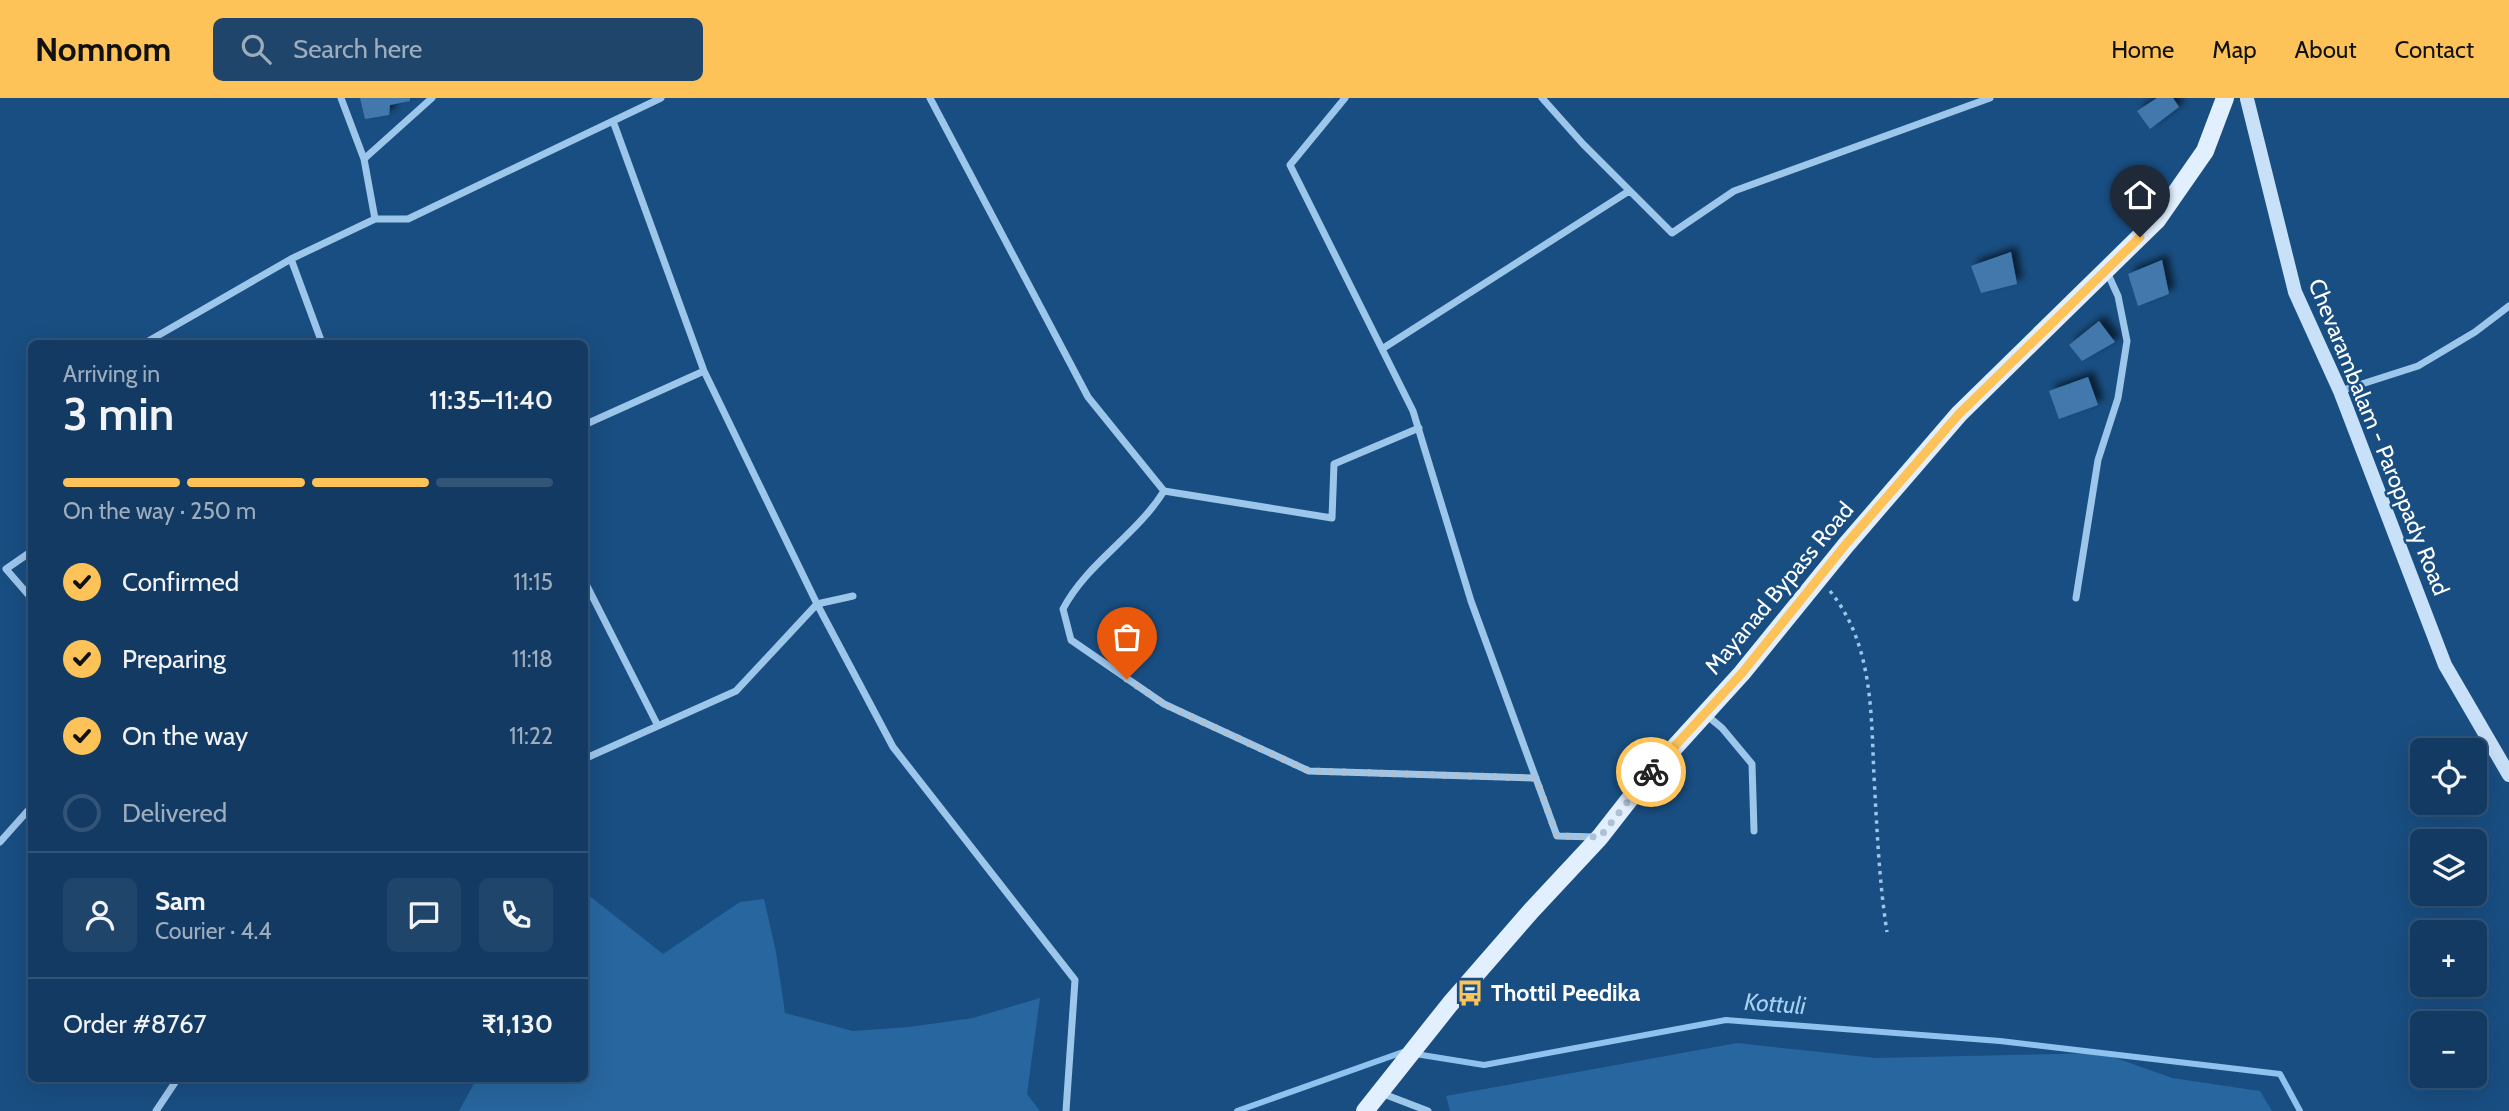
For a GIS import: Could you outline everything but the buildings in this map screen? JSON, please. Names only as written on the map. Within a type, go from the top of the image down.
[{"type":"main road","name":"Mayanad Bypass Road","points":[[1365,1111],[1450,1004],[1600,837],[1643,782],[1742,673],[1959,414],[2157,220],[2205,151],[2225,98]]},
{"type":"main road","name":"Chevarambalam - Paroppady Road","points":[[2247,99],[2295,292],[2340,391],[2445,665],[2509,775]]},
{"type":"street","points":[[341,98],[364,159],[375,219]]},
{"type":"street","points":[[364,159],[432,98]]},
{"type":"street","points":[[150,340],[291,259],[375,219],[408,219],[661,98]]},
{"type":"street","points":[[930,98],[1088,397],[1164,491],[1332,518],[1334,464],[1419,428]]},
{"type":"street","points":[[1345,98],[1290,165],[1413,411],[1471,601],[1557,836],[1600,837]]},
{"type":"street","points":[[1542,98],[1672,233],[1734,191],[1990,98]]},
{"type":"street","points":[[613,121],[704,371],[817,604],[892,747],[1075,980],[1066,1111]]},
{"type":"street","points":[[1382,349],[1629,191]]},
{"type":"street","points":[[291,259],[321,340]]},
{"type":"street","points":[[2076,598],[2098,460],[2118,398],[2127,341],[2118,296],[2106,270]]},
{"type":"street","points":[[2340,391],[2418,366],[2475,332],[2509,306]]},
{"type":"street","points":[[588,423],[704,371]]},
{"type":"street","points":[[1164,491],[1153,508],[1074,587],[1063,609],[1071,640],[1164,704],[1309,771],[1536,778]]},
{"type":"street","points":[[28,554],[6,569],[28,594]]},
{"type":"street","points":[[588,588],[657,726]]},
{"type":"street","points":[[588,757],[736,691],[817,604],[853,596]]},
{"type":"street","points":[[1705,714],[1752,764],[1754,831]]},
{"type":"street","points":[[0,842],[28,810]]},
{"type":"street","points":[[156,1111],[175,1082]]},
{"type":"street","points":[[1382,1090],[1428,1111]]},
{"type":"path","points":[[1819,578],[1840,604],[1858,639],[1869,689],[1881,892],[1887,932]]},
{"type":"shaded area","points":[[588,895],[663,954],[740,902],[764,899],[776,952],[785,1013],[853,1031],[973,1018],[1040,998],[1027,1094],[1040,1111],[459,1111],[475,1082],[588,1082]]},
{"type":"shaded area","points":[[1737,1043],[1875,1058],[2102,1053],[2172,1078],[2260,1091],[2272,1111],[1450,1111],[1446,1096]]},
{"type":"waterway","name":"Kottuli","points":[[1237,1111],[1403,1052],[1484,1065],[1726,1020],[2000,1041],[2280,1074],[2300,1111]]},
{"type":"way so far","points":[[1127,679],[1164,704],[1309,771],[1536,778],[1557,836],[1600,837],[1651,772]]},
{"type":"place","name":"Thottil Peedika","points":[[1470,993]]},
{"type":"route","points":[[1651,772],[1742,673],[1846,544],[1959,414],[2140,237]]}]
